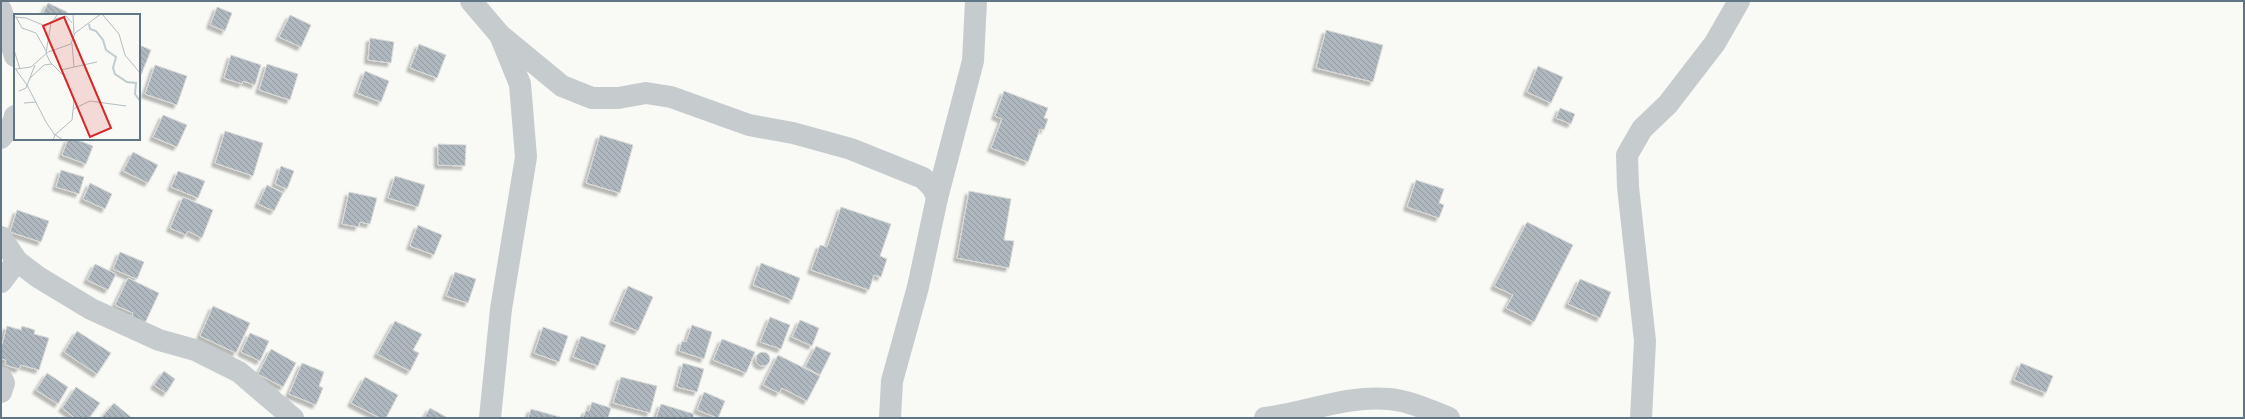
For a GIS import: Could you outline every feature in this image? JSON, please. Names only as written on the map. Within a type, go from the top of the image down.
[{"type":"street","points":[[472,1],[500,35],[562,86],[592,98],[618,98],[646,93],[671,97],[749,125],[793,133],[851,149],[923,178],[933,188],[938,198]]},
{"type":"street","points":[[890,418],[892,381],[918,286],[938,198],[973,61],[976,1]]},
{"type":"street","points":[[1641,418],[1645,341],[1628,187],[1627,155],[1642,128],[1668,104],[1715,43],[1739,1]]},
{"type":"street","points":[[1,10],[14,53]]},
{"type":"street","points":[[490,418],[501,309],[526,156],[520,84],[500,35]]},
{"type":"street","points":[[1,138],[14,120]]},
{"type":"street","points":[[1,282],[7,251],[91,309],[159,340],[195,350],[239,372],[293,418]]},
{"type":"street","points":[[1,377],[4,383],[1,392]]},
{"type":"street","points":[[1265,418],[1346,401],[1388,399],[1413,403],[1449,418]]},
{"type":"building","points":[[48,3],[67,12],[66,14],[42,14]]},
{"type":"building","points":[[217,7],[232,13],[225,31],[210,25]]},
{"type":"building","points":[[290,15],[311,25],[301,47],[279,37]]},
{"type":"building","points":[[1326,30],[1383,45],[1373,82],[1316,68]]},
{"type":"building","points":[[370,38],[394,42],[391,63],[368,60]]},
{"type":"building","points":[[419,44],[446,55],[437,78],[410,68]]},
{"type":"building","points":[[140,45],[151,50],[140,74]]},
{"type":"building","points":[[231,55],[261,65],[255,85],[243,81],[242,84],[224,78]]},
{"type":"building","points":[[267,64],[298,74],[290,100],[259,90]]},
{"type":"building","points":[[155,65],[187,76],[177,105],[145,94]]},
{"type":"building","points":[[1538,66],[1563,77],[1551,103],[1527,92]]},
{"type":"building","points":[[365,71],[389,81],[381,102],[357,93]]},
{"type":"building","points":[[1004,91],[1048,108],[1044,118],[1048,119],[1044,130],[1040,129],[1028,162],[991,148],[1002,119],[995,116]]},
{"type":"building","points":[[1560,108],[1575,114],[1571,124],[1556,118]]},
{"type":"building","points":[[163,115],[187,125],[177,147],[153,137]]},
{"type":"building","points":[[225,131],[263,143],[253,176],[215,163]]},
{"type":"building","points":[[600,135],[633,145],[620,193],[586,183]]},
{"type":"building","points":[[68,140],[78,140],[93,146],[86,164],[62,155]]},
{"type":"building","points":[[438,144],[466,145],[465,166],[438,165]]},
{"type":"building","points":[[133,152],[158,165],[148,183],[123,171]]},
{"type":"building","points":[[281,166],[294,171],[287,189],[275,184]]},
{"type":"building","points":[[61,170],[84,177],[79,194],[56,187]]},
{"type":"building","points":[[178,171],[205,181],[198,198],[171,187]]},
{"type":"building","points":[[395,176],[425,185],[418,207],[388,198]]},
{"type":"building","points":[[1416,180],[1444,189],[1439,203],[1444,205],[1439,218],[1407,207]]},
{"type":"building","points":[[90,183],[112,194],[105,209],[83,199]]},
{"type":"building","points":[[267,185],[283,193],[274,211],[258,204]]},
{"type":"building","points":[[969,191],[1011,199],[1004,240],[1014,241],[1009,268],[957,258]]},
{"type":"building","points":[[349,192],[377,198],[370,224],[360,222],[358,227],[342,224]]},
{"type":"building","points":[[183,197],[213,210],[202,238],[188,231],[186,235],[170,228]]},
{"type":"building","points":[[841,207],[891,224],[880,256],[887,259],[881,277],[874,275],[869,290],[811,270],[820,245],[827,247]]},
{"type":"building","points":[[17,210],[49,221],[41,242],[10,232]]},
{"type":"building","points":[[1527,222],[1573,245],[1534,322],[1506,308],[1513,295],[1494,286]]},
{"type":"building","points":[[418,225],[442,235],[434,255],[410,246]]},
{"type":"building","points":[[120,252],[144,262],[137,279],[113,269]]},
{"type":"building","points":[[761,263],[800,278],[792,300],[753,285]]},
{"type":"building","points":[[95,264],[116,274],[108,290],[87,280]]},
{"type":"building","points":[[455,272],[476,279],[468,303],[446,296]]},
{"type":"building","points":[[128,278],[159,293],[145,323],[132,317],[133,313],[115,305]]},
{"type":"building","points":[[1580,279],[1611,292],[1600,318],[1568,304]]},
{"type":"building","points":[[628,286],[653,297],[638,331],[613,321]]},
{"type":"building","points":[[213,306],[250,323],[236,353],[200,336]]},
{"type":"building","points":[[770,317],[790,325],[781,349],[760,342]]},
{"type":"building","points":[[800,320],[819,328],[812,346],[792,337]]},
{"type":"building","points":[[395,321],[422,334],[413,350],[419,353],[410,371],[377,354]]},
{"type":"building","points":[[692,325],[712,332],[704,359],[679,351],[682,341],[686,342]]},
{"type":"building","points":[[7,326],[21,330],[22,326],[35,330],[34,334],[49,338],[39,370],[21,365],[19,369],[5,365],[6,360],[1,359],[1,348]]},
{"type":"building","points":[[543,327],[568,336],[559,362],[534,353]]},
{"type":"building","points":[[77,331],[111,353],[97,374],[64,352]]},
{"type":"building","points":[[250,333],[269,341],[260,361],[241,352]]},
{"type":"building","points":[[581,336],[606,345],[598,366],[573,357]]},
{"type":"building","points":[[722,339],[755,352],[746,373],[713,360]]},
{"type":"building","points":[[816,346],[831,353],[820,375],[805,367]]},
{"type":"building","points":[[271,349],[296,363],[283,387],[258,374]]},
{"type":"building","points":[[760,352],[766,352],[770,356],[770,362],[766,366],[760,366],[756,362],[756,356]]},
{"type":"building","points":[[778,355],[820,376],[807,401],[782,388],[779,393],[763,385]]},
{"type":"building","points":[[302,363],[324,372],[319,386],[323,388],[316,405],[289,394]]},
{"type":"building","points":[[683,363],[704,369],[697,392],[677,387]]},
{"type":"building","points":[[2021,363],[2053,376],[2046,393],[2014,380]]},
{"type":"building","points":[[164,371],[175,379],[166,393],[154,385]]},
{"type":"building","points":[[47,373],[68,387],[58,404],[36,390]]},
{"type":"building","points":[[365,377],[398,395],[386,418],[380,418],[351,403]]},
{"type":"building","points":[[621,377],[657,386],[650,413],[613,403]]},
{"type":"building","points":[[76,387],[100,403],[89,418],[75,418],[62,408]]},
{"type":"building","points":[[704,392],[725,401],[718,418],[697,410]]},
{"type":"building","points":[[592,402],[611,408],[608,418],[583,418],[586,410],[589,411]]},
{"type":"building","points":[[114,403],[132,418],[101,418]]},
{"type":"building","points":[[661,404],[694,414],[693,418],[656,418]]},
{"type":"building","points":[[430,408],[448,418],[424,418]]},
{"type":"building","points":[[531,409],[560,417],[560,418],[528,418]]}]
